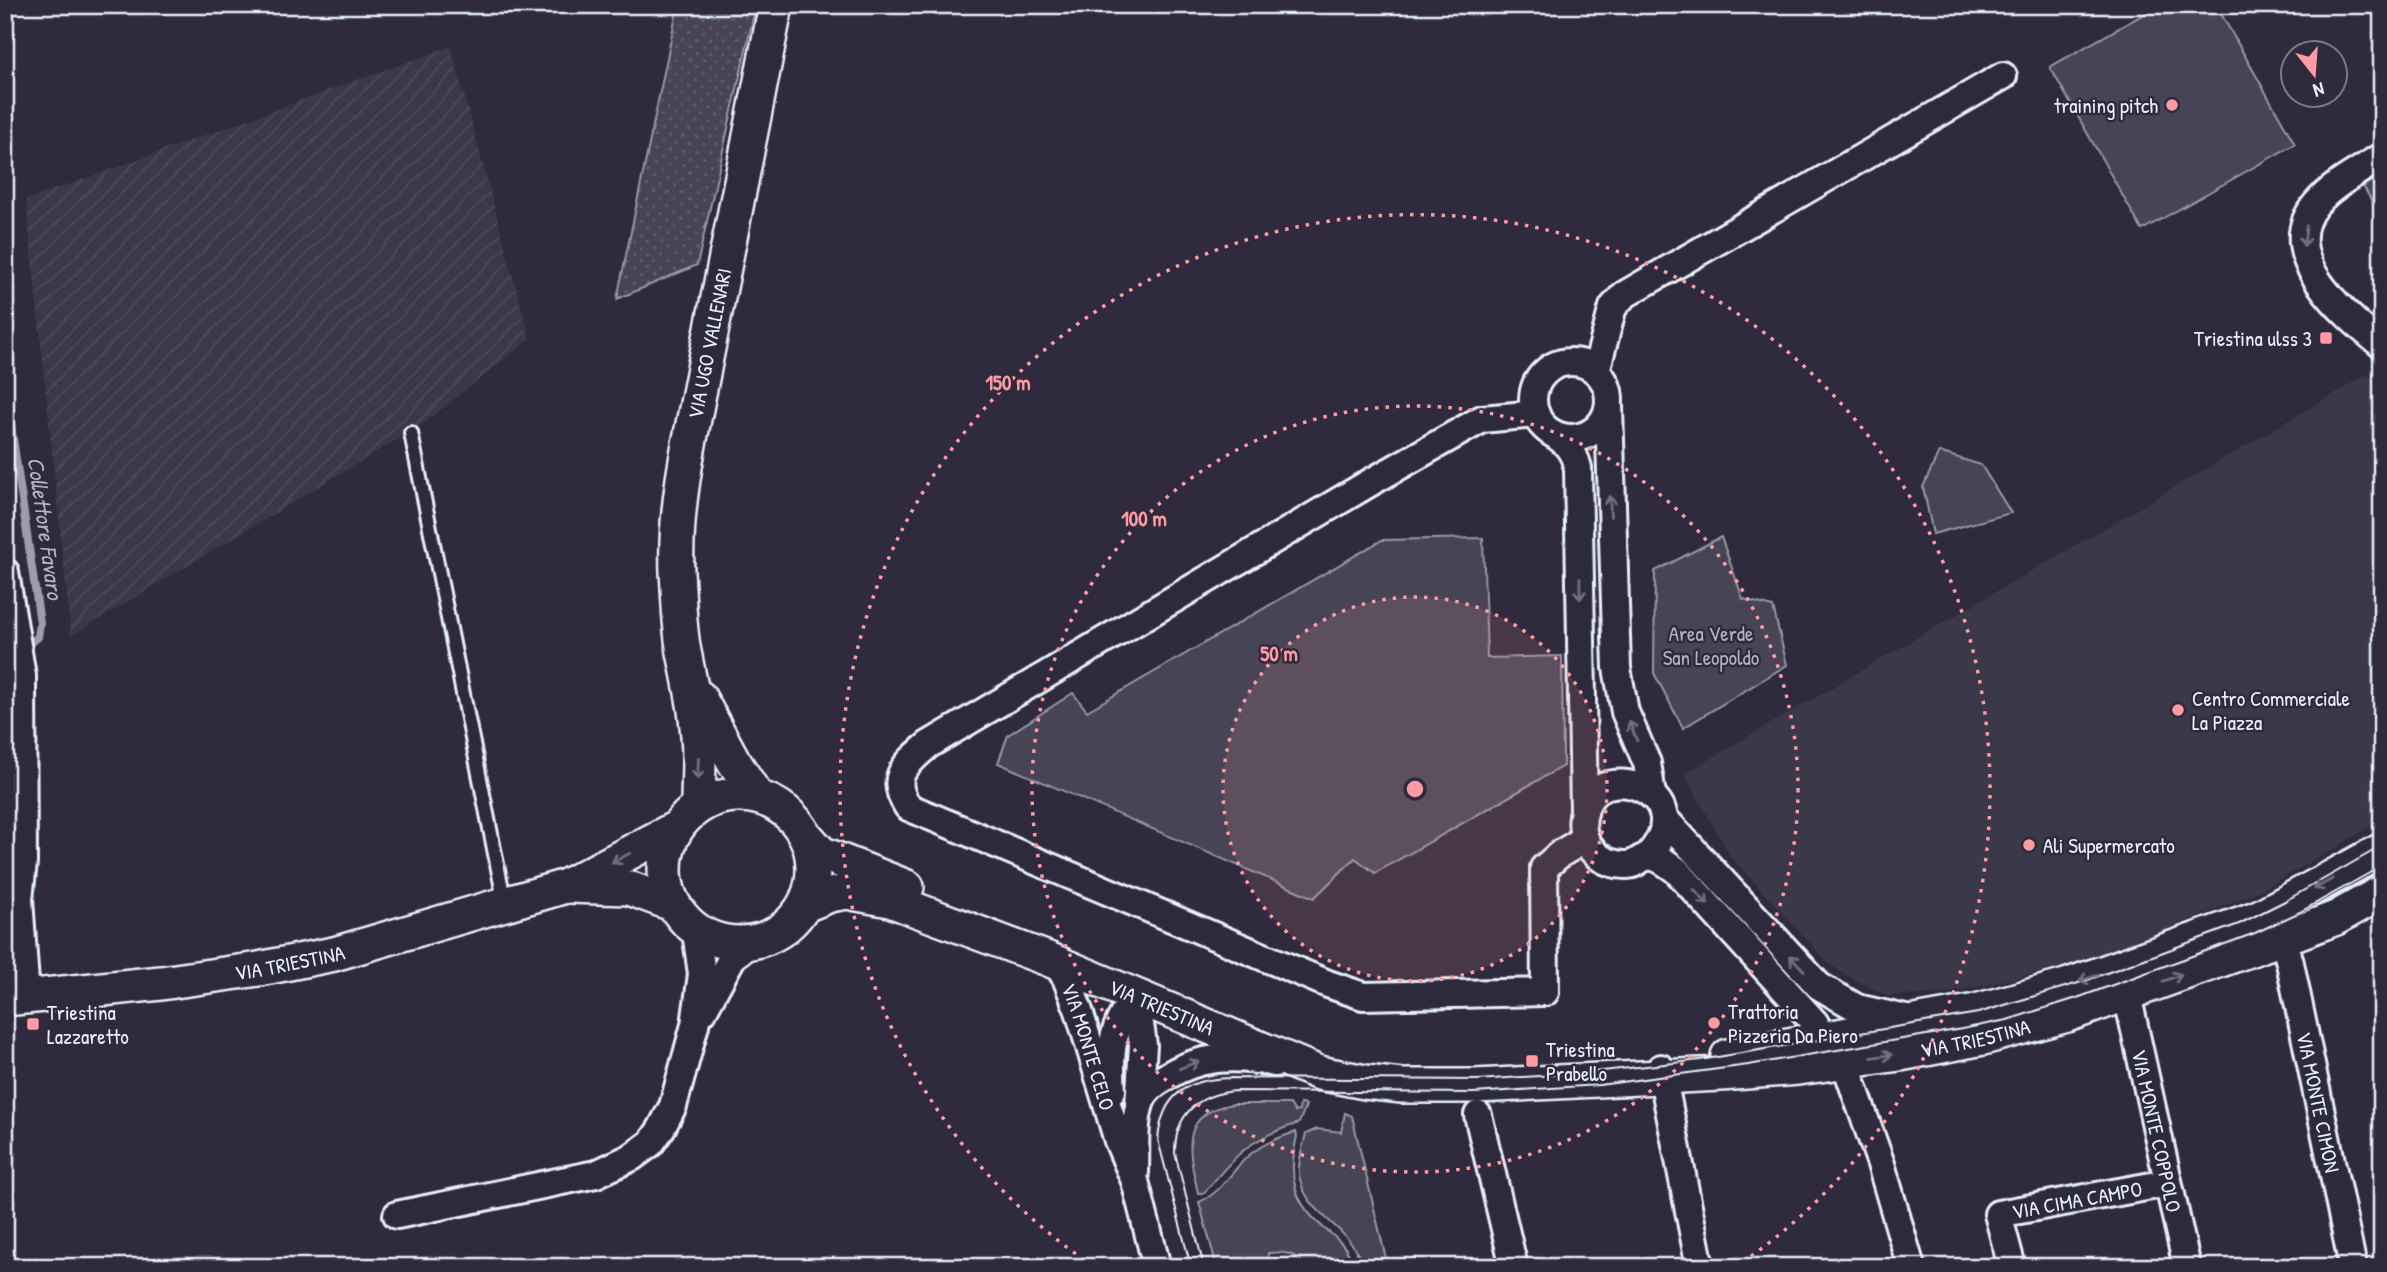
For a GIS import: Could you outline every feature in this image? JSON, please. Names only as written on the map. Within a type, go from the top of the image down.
[{"type":"street","name":"VIA UGO VALLENARI","points":[[687,817],[699,759],[691,682],[684,650],[677,570],[678,520],[684,472],[776,5]]},
{"type":"street","points":[[1596,371],[1612,307],[1625,295],[2003,76]]},
{"type":"street","points":[[2382,156],[2328,192],[2315,206],[2301,242],[2308,264],[2319,284],[2382,345]]},
{"type":"street","points":[[1572,361],[1585,364],[1604,380],[1609,394],[1609,407],[1617,668],[1625,712],[1647,763],[1663,832],[1657,846],[1648,856],[1633,863],[1617,864],[1592,851],[1582,827],[1584,812],[1578,468],[1571,449],[1544,424],[1533,403],[1534,389],[1548,369],[1560,363],[1572,361]]},
{"type":"street","points":[[1585,839],[1560,854],[1544,868],[1545,992],[1363,996],[1328,984],[908,807],[898,785],[904,766],[928,745],[1482,419],[1544,424],[1565,438],[1580,437],[1594,430],[1603,421],[1609,407]]},
{"type":"street","points":[[5,572],[22,676],[23,862],[15,998]]},
{"type":"street","name":"VIA UGO VALLENARI","points":[[691,682],[733,760],[757,797]]},
{"type":"street","points":[[1584,812],[1590,799],[1611,784],[1638,785],[1839,1011],[1840,1024],[1826,1041]]},
{"type":"street","points":[[695,1025],[733,956],[751,943],[773,936],[791,923],[805,905],[813,883],[813,860],[807,837],[794,819],[777,805],[757,797],[737,795],[717,798],[687,817],[668,846],[664,866],[666,886],[672,904],[682,919],[696,931],[722,942],[751,943]]},
{"type":"street","name":"VIA TRIESTINA","points":[[15,998],[162,984],[259,969],[378,943],[566,886],[687,817]]},
{"type":"street","name":"VIA TRIESTINA","points":[[807,837],[821,853],[1009,928],[1047,960],[1319,1073],[1402,1086],[1545,1083],[1661,1073],[1721,1074],[1826,1041],[1997,1035],[2067,1015],[2283,938],[2336,918],[2382,892]]},
{"type":"street","name":"VIA TRIESTINA","points":[[1661,1073],[1976,1011],[2066,986],[2259,917],[2382,850]]},
{"type":"street","points":[[1648,856],[1676,870],[1826,1041],[1881,1164],[1911,1267]]},
{"type":"street","name":"VIA TRIESTINA","points":[[566,886],[629,888],[672,904]]},
{"type":"street","points":[[805,905],[841,893],[865,894],[890,900],[1047,960]]},
{"type":"street","points":[[397,1215],[596,1174],[632,1157],[651,1143],[662,1129],[673,1106],[695,1025],[702,974],[696,931]]},
{"type":"street","name":"VIA MONTE CIMON","points":[[2283,938],[2353,1267]]},
{"type":"street","name":"VIA MONTE CELO","points":[[1047,960],[1066,978],[1075,1000],[1116,1131],[1135,1181],[1157,1267]]},
{"type":"street","points":[[1819,986],[1857,1008],[1922,1021]]},
{"type":"street","name":"VIA MONTE COPPOLO","points":[[2126,994],[2187,1267]]},
{"type":"street","name":"VIA MONTE CELO","points":[[1116,1131],[1111,1079],[1114,1034],[1123,1011],[1136,996]]},
{"type":"street","name":"VIA MONTE CELO","points":[[1135,1181],[1143,1045],[1136,996]]},
{"type":"street","name":"VIA MONTE CELO","points":[[1139,1111],[1144,1094],[1153,1085],[1180,1068],[1201,1061],[1244,1058],[1319,1073]]},
{"type":"street","points":[[1661,1073],[1700,1267]]},
{"type":"street","points":[[1478,1115],[1514,1267]]},
{"type":"street","name":"VIA CIMA CAMPO","points":[[2011,1267],[1998,1214],[2168,1183]]},
{"type":"lane","points":[[411,433],[505,905]]},
{"type":"shaded area","points":[[451,46],[530,339],[423,424],[71,636],[26,200]]},
{"type":"shaded area","points":[[2366,375],[2382,383],[2382,819],[2259,891],[2160,933],[2051,970],[1946,994],[1887,996],[1847,976],[1826,961],[1730,856],[1684,774]]},
{"type":"green space","points":[[678,5],[756,5],[697,265],[617,299]]},
{"type":"green space","name":"training pitch","points":[[2160,5],[2216,5],[2295,144],[2142,230],[2050,67]]},
{"type":"green space","points":[[2382,164],[2382,218],[2360,181]]},
{"type":"green space","points":[[1939,452],[1981,465],[2011,513],[1933,534],[1923,487]]},
{"type":"green space","name":"Area Verde San Leopoldo","points":[[1721,537],[1743,599],[1773,607],[1787,665],[1683,728],[1654,673],[1655,571]]},
{"type":"green space","points":[[1483,538],[1487,658],[1562,656],[1563,766],[1375,873],[1355,858],[1314,898],[998,763],[1008,735],[1073,693],[1087,711],[1382,540]]},
{"type":"green space","points":[[1234,1104],[1290,1104],[1295,1112],[1299,1111],[1300,1104],[1306,1105],[1299,1123],[1255,1142],[1235,1158],[1204,1193],[1198,1193],[1190,1149],[1195,1125],[1216,1108]]},
{"type":"green space","points":[[1345,1113],[1352,1116],[1388,1267],[1362,1267],[1349,1241],[1309,1200],[1303,1188],[1299,1168],[1306,1134],[1317,1129],[1341,1132]]},
{"type":"green space","points":[[1296,1132],[1293,1176],[1299,1198],[1314,1219],[1343,1245],[1353,1267],[1306,1267],[1294,1256],[1280,1252],[1268,1253],[1268,1260],[1288,1260],[1296,1267],[1217,1267],[1199,1202],[1219,1188],[1252,1153],[1270,1142]]},
{"type":"waterway","name":"Collettore Favaro","points":[[5,384],[40,623],[38,637],[24,648]]},
{"type":"tram line","points":[[1191,1267],[1158,1140],[1160,1124],[1171,1100],[1189,1086],[1230,1078],[1477,1080],[1585,1073],[1700,1060],[1978,1013],[2085,981],[2239,924],[2382,846]]},
{"type":"tram line","points":[[1204,1267],[1175,1153],[1176,1139],[1184,1117],[1191,1108],[1210,1096],[1236,1091],[1473,1093],[1599,1085],[1748,1065],[1962,1029],[2007,1020],[2077,998],[2255,933],[2300,912],[2382,866]]},
{"type":"place","name":"training pitch","points":[[2172,105]]},
{"type":"place","name":"Triestina ulss 3","points":[[2326,338]]},
{"type":"place","name":"Centro Commerciale La Piazza","points":[[2178,710]]},
{"type":"place","name":"Ali Supermercato","points":[[2029,845]]},
{"type":"place","name":"Trattoria Pizzeria Da Piero","points":[[1714,1023]]},
{"type":"place","name":"Triestina Lazzaretto","points":[[33,1024]]},
{"type":"place","name":"Triestina Prabello","points":[[1532,1061]]}]
